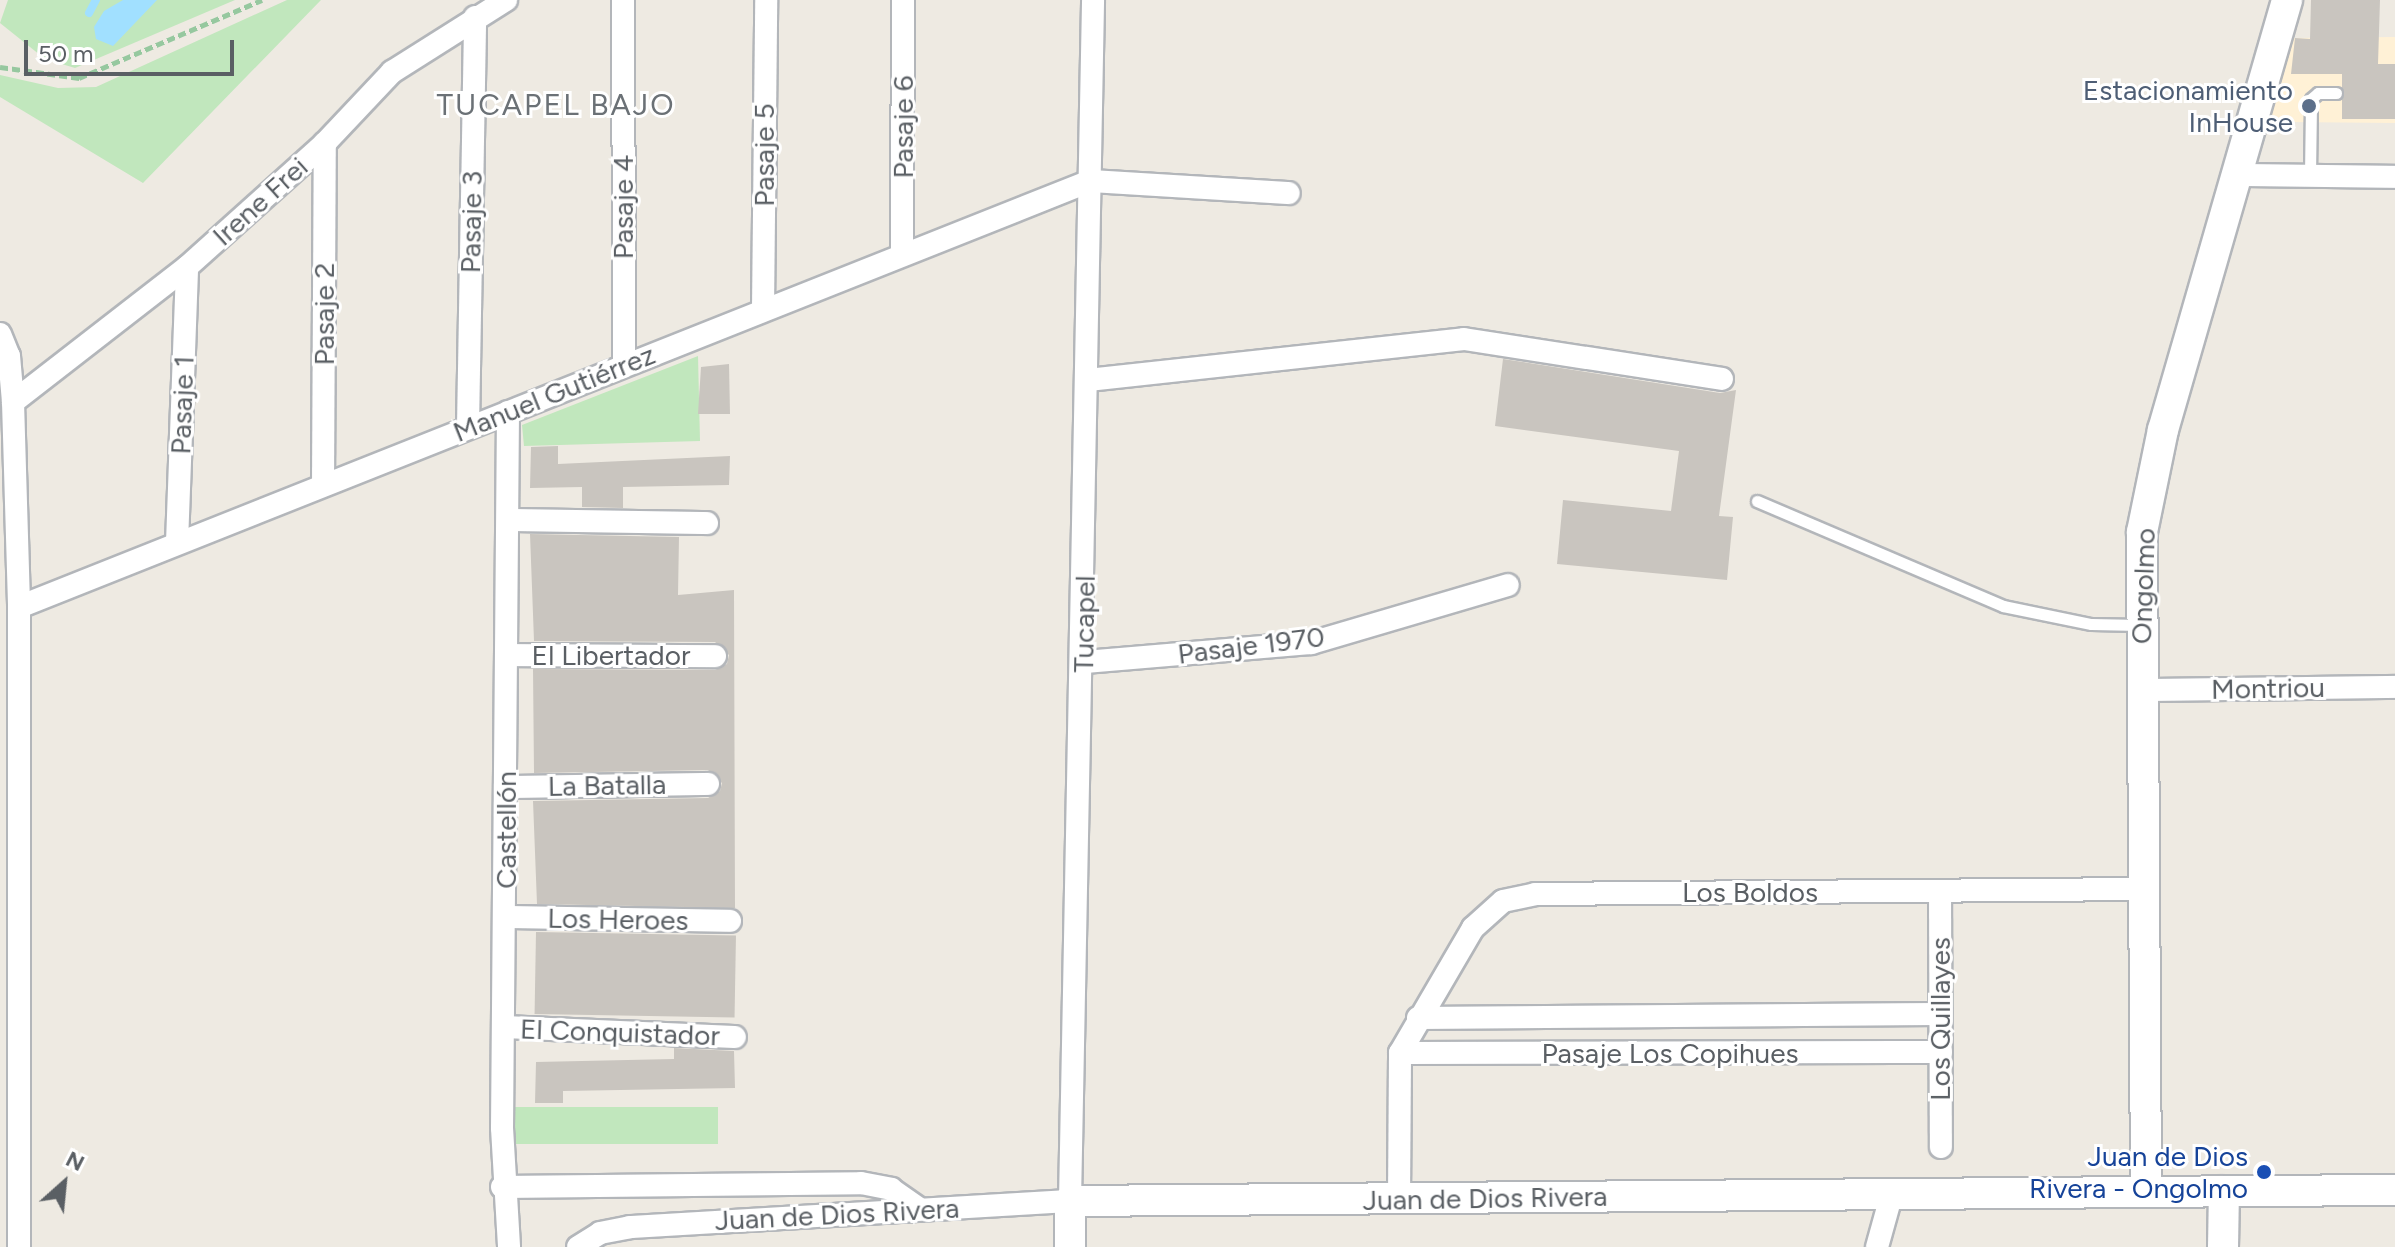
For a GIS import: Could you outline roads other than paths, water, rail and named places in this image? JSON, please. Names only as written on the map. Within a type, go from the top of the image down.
[{"type":"main road","name":"Ongolmo","points":[[2146,1191],[2142,532],[2155,462],[2287,0]]},
{"type":"main road","name":"Juan de Dios Rivera","points":[[1070,1201],[2395,1190]]},
{"type":"main road","points":[[2223,1247],[2224,1191]]},
{"type":"main road","name":"Tucapel","points":[[1070,1201],[1070,1247]]},
{"type":"street","name":"Pasaje 4","points":[[623,0],[624,365]]},
{"type":"street","name":"Pasaje 5","points":[[763,310],[766,0]]},
{"type":"street","name":"Pasaje 6","points":[[902,255],[903,0]]},
{"type":"street","name":"Tucapel","points":[[1070,1201],[1084,662],[1093,0]]},
{"type":"street","name":"Irene Frei","points":[[13,402],[187,267],[325,143],[392,72],[490,6]]},
{"type":"street","name":"Pasaje 3","points":[[468,427],[490,6]]},
{"type":"street","name":"Pasaje 2","points":[[323,485],[325,143]]},
{"type":"street","points":[[2235,175],[2395,177]]},
{"type":"street","name":"Manuel Gutiérrez","points":[[19,607],[1090,181]]},
{"type":"street","points":[[1090,181],[1289,193]]},
{"type":"street","name":"Pasaje 1","points":[[177,543],[187,267]]},
{"type":"street","points":[[0,334],[9,356],[13,402],[19,607],[19,1247]]},
{"type":"street","points":[[1088,380],[1464,339],[1722,379]]},
{"type":"street","name":"Castellón","points":[[508,412],[502,1187],[509,1247]]},
{"type":"street","points":[[508,520],[707,523]]},
{"type":"street","name":"Pasaje 1970","points":[[1084,662],[1311,643],[1508,585]]},
{"type":"street","name":"El Libertador","points":[[507,655],[715,656]]},
{"type":"street","name":"Montriou","points":[[2141,690],[2395,687]]},
{"type":"street","name":"La Batalla","points":[[507,787],[708,784]]},
{"type":"street","name":"Los Boldos","points":[[1400,1053],[1418,1018],[1482,918],[1519,896],[2143,889]]},
{"type":"street","name":"Los Quillayes","points":[[1940,891],[1941,1147]]},
{"type":"street","name":"Los Heroes","points":[[506,917],[730,921]]},
{"type":"street","name":"Pasaje Los Copihues","points":[[1418,1018],[1940,1014]]},
{"type":"street","name":"El Conquistador","points":[[504,1027],[735,1037]]},
{"type":"street","name":"Pasaje Los Copihues","points":[[1400,1053],[1941,1052]]},
{"type":"street","points":[[1399,1200],[1400,1053]]},
{"type":"street","points":[[502,1187],[861,1183],[891,1189],[920,1209]]},
{"type":"street","points":[[1877,1247],[1892,1193]]},
{"type":"street","name":"Juan de Dios Rivera","points":[[579,1246],[615,1229],[1070,1201]]},
{"type":"lane","points":[[2310,175],[2311,99],[2318,93],[2336,93]]},
{"type":"lane","points":[[1757,501],[2003,606],[2091,624],[2141,625]]},
{"type":"water","points":[[123,0],[157,0],[113,46],[96,39],[94,27],[104,11]]},
{"type":"waterway","points":[[89,13],[96,0]]},
{"type":"place","name":"Estacionamiento InHouse","points":[[2309,106]]},
{"type":"place","name":"Juan de Dios Rivera - Ongolmo","points":[[2264,1172]]},
{"type":"district","name":"TUCAPEL BAJO","points":[[556,105]]}]
